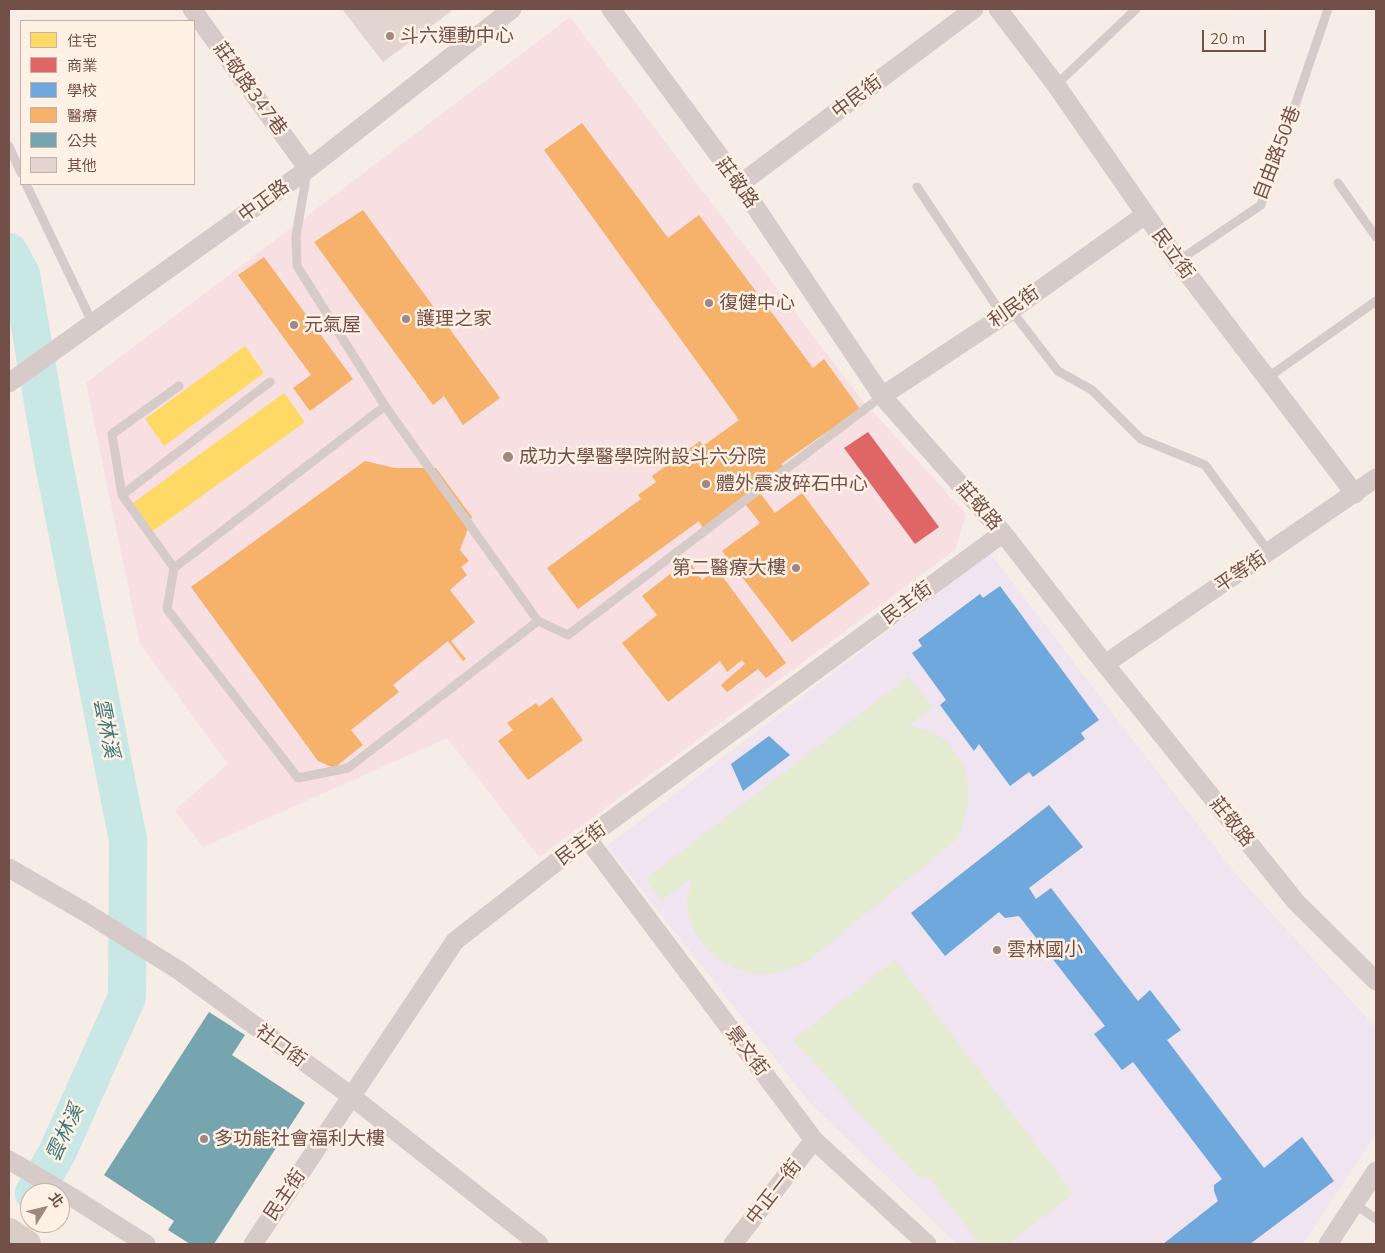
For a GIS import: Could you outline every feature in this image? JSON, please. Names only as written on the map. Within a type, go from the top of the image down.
[{"type":"main road","points":[[9,1232],[27,1244]]},
{"type":"street","name":"莊敬路347巷","points":[[192,9],[308,169]]},
{"type":"street","name":"中正路","points":[[9,383],[308,169],[512,9]]},
{"type":"street","name":"莊敬路","points":[[612,9],[740,184],[882,396],[1003,533],[1105,664],[1296,902],[1375,978]]},
{"type":"street","name":"中民街","points":[[740,184],[974,9]]},
{"type":"street","name":"民立街","points":[[998,9],[1056,85],[1178,261],[1355,494]]},
{"type":"street","name":"利民街","points":[[882,396],[1007,313],[1145,215]]},
{"type":"street","name":"平等街","points":[[1105,664],[1376,478]]},
{"type":"street","name":"民主街","points":[[253,1244],[455,941],[587,838],[1003,533]]},
{"type":"street","name":"景文街","points":[[587,838],[814,1140],[927,1244]]},
{"type":"street","name":"社口街","points":[[9,868],[85,912],[180,971],[351,1096],[539,1244]]},
{"type":"street","name":"中正一街","points":[[733,1244],[814,1140]]},
{"type":"street","points":[[9,1160],[146,1244]]},
{"type":"street","points":[[1328,1244],[1376,1171]]},
{"type":"lane","points":[[1056,85],[1136,9]]},
{"type":"lane","name":"自由路50巷","points":[[1178,261],[1261,205],[1328,9]]},
{"type":"lane","points":[[9,146],[20,171]]},
{"type":"lane","points":[[308,169],[296,236],[297,266],[385,406],[538,621],[568,634],[882,396]]},
{"type":"lane","points":[[1338,183],[1376,237]]},
{"type":"lane","points":[[26,185],[93,324]]},
{"type":"lane","points":[[916,187],[1007,313],[1058,371],[1092,390],[1141,438],[1205,465],[1270,552]]},
{"type":"lane","points":[[1267,378],[1376,301]]},
{"type":"lane","points":[[122,495],[270,382]]},
{"type":"lane","points":[[174,568],[122,495],[112,434],[179,386]]},
{"type":"lane","points":[[385,406],[174,568],[167,609],[298,778],[348,768],[538,621]]},
{"type":"lane","points":[[1355,1204],[1376,1219]]},
{"type":"shaded area","name":"成功大學醫學院附設斗六分院","points":[[570,17],[862,400],[966,514],[955,550],[539,857],[447,738],[203,847],[175,810],[228,764],[140,644],[86,383]]},
{"type":"shaded area","name":"雲林國小","points":[[990,553],[1234,872],[1376,1028],[1376,1134],[1303,1244],[957,1244],[812,1105],[607,846]]},
{"type":"green space","points":[[908,677],[933,707],[908,725],[944,739],[961,761],[965,771],[968,782],[968,805],[958,838],[809,960],[783,971],[766,974],[751,973],[737,969],[724,962],[703,943],[689,918],[687,901],[692,878],[661,900],[646,879]]},
{"type":"green space","points":[[895,960],[1073,1194],[1007,1244],[980,1244],[927,1175],[920,1179],[793,1040]]},
{"type":"building: 住宅","points":[[245,346],[264,373],[164,446],[145,419]]},
{"type":"building: 住宅","points":[[284,393],[305,422],[153,531],[133,503]]},
{"type":"building: 商業","points":[[868,432],[939,527],[915,544],[844,448]]},
{"type":"building: 學校","points":[[1000,586],[1099,720],[1081,733],[1085,739],[1033,777],[1029,772],[1010,786],[979,744],[974,751],[940,705],[946,700],[912,653],[922,646],[918,640],[980,594],[983,598]]},
{"type":"building: 學校","points":[[769,736],[790,755],[743,791],[731,764]]},
{"type":"building: 學校","points":[[1049,805],[1083,847],[1029,888],[1036,899],[1051,888],[1138,1001],[1150,990],[1181,1030],[1167,1040],[1264,1168],[1302,1137],[1334,1181],[1250,1244],[1163,1244],[1218,1201],[1214,1185],[1222,1179],[1133,1062],[1122,1070],[1094,1034],[1105,1026],[1019,916],[1005,918],[999,912],[945,956],[911,913]]},
{"type":"building: 醫療","points":[[582,123],[668,238],[699,215],[813,368],[824,359],[860,409],[781,464],[784,467],[770,478],[766,471],[760,475],[764,480],[755,486],[775,513],[802,493],[870,584],[792,642],[722,551],[760,523],[742,500],[703,528],[699,521],[578,609],[547,568],[641,499],[638,495],[656,482],[652,476],[700,441],[703,446],[739,420],[544,150]]},
{"type":"building: 醫療","name":"護理之家","points":[[363,210],[500,398],[463,425],[444,396],[433,405],[314,242]]},
{"type":"building: 醫療","name":"元氣屋","points":[[264,257],[353,379],[310,411],[293,388],[311,375],[238,275]]},
{"type":"building: 醫療","points":[[365,461],[395,468],[436,468],[472,517],[460,550],[469,561],[461,567],[467,575],[450,590],[475,622],[451,641],[466,659],[463,661],[448,641],[393,685],[399,692],[351,730],[363,745],[334,768],[318,761],[191,587]]},
{"type":"building: 醫療","points":[[688,560],[702,580],[717,569],[786,663],[766,678],[758,669],[727,692],[721,685],[745,664],[742,660],[727,672],[720,661],[668,702],[622,643],[657,615],[642,596]]},
{"type":"building: 醫療","points":[[552,697],[583,740],[528,780],[498,741],[513,730],[507,723],[536,703],[539,707]]},
{"type":"building: 公共","name":"多功能社會福利大樓","points":[[209,1012],[245,1035],[232,1055],[305,1103],[214,1244],[190,1244],[168,1230],[174,1221],[104,1175]]},
{"type":"building: 其他","name":"斗六運動中心","points":[[342,9],[454,9],[383,62]]},
{"type":"waterway","name":"雲林溪","points":[[9,252],[21,274],[52,454],[128,840],[127,997],[57,1153],[40,1183]]},
{"type":"place","name":"斗六運動中心","points":[[390,36]]},
{"type":"place","name":"復健中心","points":[[709,303]]},
{"type":"place","name":"護理之家","points":[[406,319]]},
{"type":"place","name":"元氣屋","points":[[294,325]]},
{"type":"place","name":"成功大學醫學院附設斗六分院","points":[[508,457]]},
{"type":"place","name":"體外震波碎石中心","points":[[706,484]]},
{"type":"place","name":"第二醫療大樓","points":[[796,568]]},
{"type":"place","name":"雲林國小","points":[[997,950]]},
{"type":"place","name":"多功能社會福利大樓","points":[[204,1139]]}]
